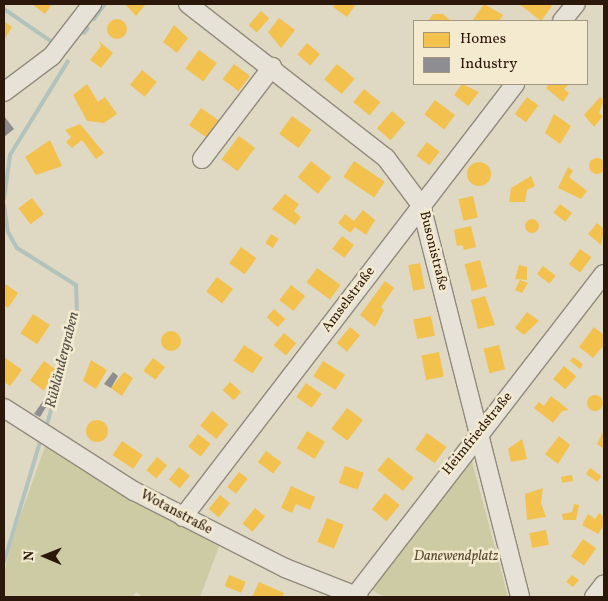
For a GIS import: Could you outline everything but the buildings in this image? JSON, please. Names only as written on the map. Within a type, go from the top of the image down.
[{"type":"street","points":[[4,92],[52,56],[92,4]]},
{"type":"street","name":"Busonistraße","points":[[188,4],[272,67],[386,158],[421,205],[520,597]]},
{"type":"street","points":[[563,20],[576,4]]},
{"type":"street","points":[[202,159],[272,67]]},
{"type":"street","name":"Amselstraße","points":[[183,517],[514,85]]},
{"type":"street","name":"Heimfriedstraße","points":[[356,597],[480,433],[604,274]]},
{"type":"street","name":"Wotanstraße","points":[[4,408],[183,517],[356,597]]},
{"type":"street","points":[[594,597],[604,584]]},
{"type":"green space","points":[[46,444],[162,516],[220,544],[200,597],[143,597],[136,592],[132,597],[4,597],[4,573],[13,536]]},
{"type":"green space","name":"Danewendplatz","points":[[469,450],[508,597],[386,597],[366,586]]},
{"type":"waterway","points":[[94,19],[105,4]]},
{"type":"waterway","name":"Rübländergraben","points":[[4,9],[52,42]]},
{"type":"waterway","points":[[84,33],[88,28]]},
{"type":"waterway","name":"Rübländergraben","points":[[4,199],[10,155],[68,61]]},
{"type":"waterway","name":"Rübländergraben","points":[[4,205],[8,232],[17,248],[76,285],[77,317],[46,428]]},
{"type":"waterway","name":"Rübländergraben","points":[[4,562],[40,442]]}]
